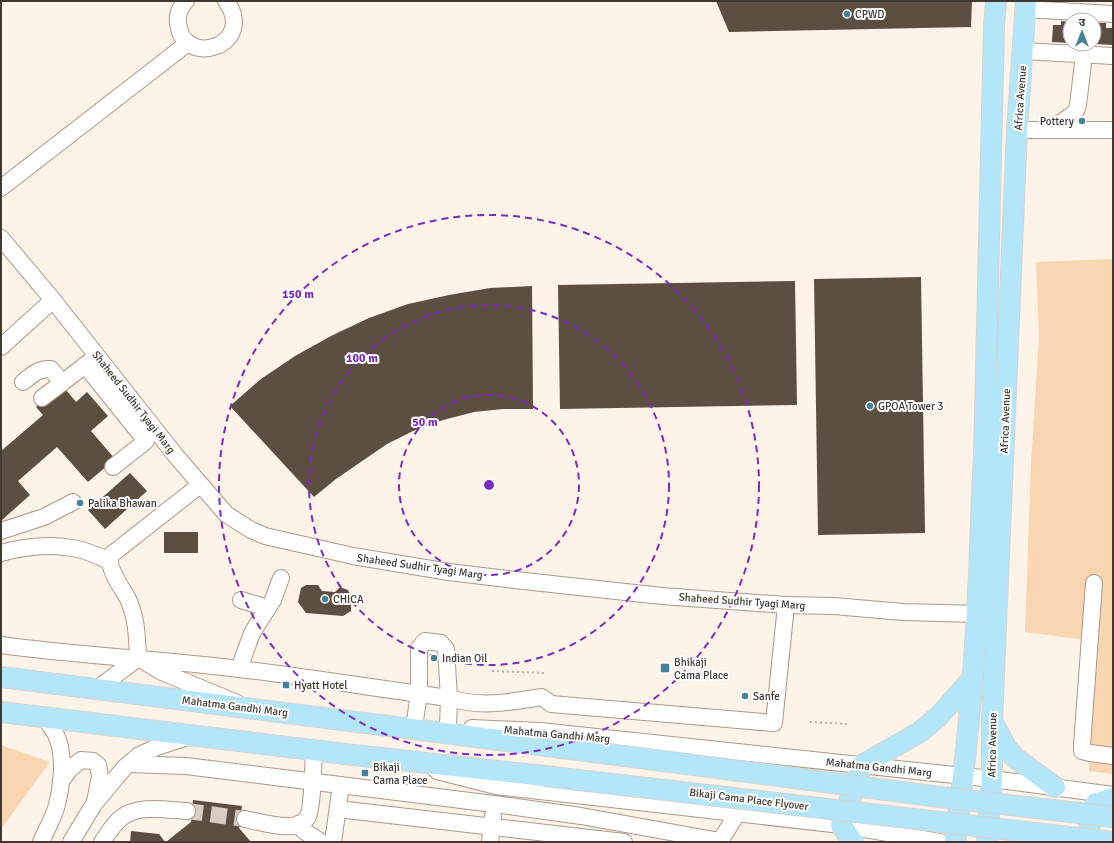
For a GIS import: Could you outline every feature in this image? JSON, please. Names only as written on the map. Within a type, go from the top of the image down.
[{"type":"main road","name":"Africa Avenue","points":[[955,842],[964,776],[977,614],[984,456],[994,26],[996,1]]},
{"type":"main road","name":"Africa Avenue","points":[[987,842],[992,779],[992,721],[1017,130],[1026,5]]},
{"type":"main road","name":"Mahatma Gandhi Marg","points":[[1,677],[388,726]]},
{"type":"main road","points":[[849,837],[862,765],[920,732],[939,716],[972,679]]},
{"type":"main road","points":[[1,712],[385,758]]},
{"type":"main road","points":[[992,721],[1006,747],[1015,758],[1055,787]]},
{"type":"main road","points":[[388,726],[932,796],[1113,817]]},
{"type":"main road","name":"Bikaji Cama Place Flyover","points":[[385,758],[1113,842]]},
{"type":"main road","points":[[1089,842],[1088,834],[1096,802],[1113,796]]},
{"type":"street","points":[[186,1],[179,11],[177,20],[180,33],[188,43],[205,49],[214,48],[223,43],[229,37],[233,28],[234,18],[232,4]]},
{"type":"street","points":[[1026,5],[1113,14]]},
{"type":"street","points":[[1,188],[188,43]]},
{"type":"street","points":[[1023,51],[1113,56]]},
{"type":"street","points":[[1050,130],[1076,111],[1084,55]]},
{"type":"street","points":[[1017,130],[1113,130]]},
{"type":"street","name":"Shaheed Sudhir Tyagi Marg","points":[[1,238],[53,300],[91,361],[152,437],[200,485],[226,514],[251,530],[277,540],[353,556],[449,572],[522,581],[662,596],[834,606],[903,612],[977,614]]},
{"type":"street","points":[[1,347],[53,300]]},
{"type":"street","points":[[42,398],[91,361]]},
{"type":"street","points":[[23,382],[39,370],[51,369],[62,383]]},
{"type":"street","points":[[113,467],[152,437]]},
{"type":"street","points":[[138,658],[134,615],[130,603],[111,567],[109,561],[111,555],[200,485]]},
{"type":"street","points":[[1,530],[44,517],[73,502]]},
{"type":"street","points":[[1,553],[14,549],[44,546],[71,548],[93,553],[109,561]]},
{"type":"street","points":[[240,669],[252,633],[273,600],[281,578]]},
{"type":"street","points":[[1094,583],[1082,751],[1113,756]]},
{"type":"street","points":[[241,600],[268,608]]},
{"type":"street","points":[[1,645],[86,655],[138,658],[240,669],[450,698],[466,703],[503,703],[542,697],[551,704],[774,723],[786,604]]},
{"type":"street","points":[[414,727],[419,694],[419,648],[425,641],[441,643],[446,649],[450,698],[448,728]]},
{"type":"street","points":[[97,689],[138,658]]},
{"type":"street","points":[[138,658],[162,672],[249,708]]},
{"type":"street","points":[[41,842],[56,808],[61,781],[62,761],[56,734],[45,718]]},
{"type":"street","name":"Mahatma Gandhi Marg","points":[[388,726],[540,731],[992,779],[1113,796]]},
{"type":"street","points":[[70,842],[94,804],[129,764],[138,756],[157,747],[193,736]]},
{"type":"street","points":[[245,819],[281,825],[298,824],[307,818],[309,814],[314,750]]},
{"type":"street","points":[[385,758],[496,786],[737,814],[849,837],[940,842]]},
{"type":"street","points":[[61,781],[70,769],[81,760],[93,761],[98,766],[100,776],[94,804]]},
{"type":"street","points":[[129,764],[186,766],[494,804],[581,816],[720,841],[737,814]]},
{"type":"street","points":[[333,842],[341,785]]},
{"type":"street","points":[[491,834],[496,786]]},
{"type":"street","points":[[102,842],[116,822],[129,813],[156,809],[187,811]]},
{"type":"street","points":[[338,809],[491,834],[624,842]]},
{"type":"street","points":[[579,839],[581,816]]},
{"type":"street","points":[[298,824],[304,831],[321,842]]},
{"type":"path","points":[[492,671],[545,673]]},
{"type":"path","points":[[810,722],[847,724]]},
{"type":"shaded area","points":[[1113,259],[1113,774],[1089,771],[1087,640],[1025,632],[1031,463],[1039,337],[1036,262]]},
{"type":"shaded area","points":[[1,745],[50,762],[1,829]]},
{"type":"building","name":"CPWD","points":[[716,1],[972,1],[971,27],[729,32]]},
{"type":"building","points":[[1062,21],[1062,43],[1052,42],[1053,25],[1061,25]]},
{"type":"building","points":[[1102,23],[1106,23],[1106,28],[1113,28],[1113,45],[1102,44]]},
{"type":"building","name":"GPOA Tower 3","points":[[921,277],[925,533],[818,535],[814,279]]},
{"type":"building","points":[[795,281],[797,405],[560,409],[558,285]]},
{"type":"building","points":[[532,286],[533,409],[503,409],[474,412],[443,420],[413,431],[387,444],[336,479],[314,497],[230,406],[261,379],[295,356],[331,336],[369,318],[408,304],[449,295],[490,288]]},
{"type":"building","points":[[62,385],[76,402],[87,392],[108,416],[91,431],[115,459],[88,482],[57,447],[18,481],[30,495],[2,520],[1,451],[43,415],[36,407]]},
{"type":"building","points":[[130,473],[147,491],[105,529],[88,510]]},
{"type":"building","points":[[164,532],[198,532],[198,553],[164,553]]},
{"type":"building","name":"CHICA","points":[[306,585],[318,585],[322,591],[335,592],[340,587],[348,590],[351,596],[351,611],[343,616],[306,613],[298,602],[301,588]]},
{"type":"building","points":[[193,800],[242,806],[239,828],[251,842],[166,842],[191,822]]},
{"type":"building","points":[[131,831],[159,834],[165,842],[130,842]]},
{"type":"tunnel","points":[[187,811],[245,819]]},
{"type":"place","name":"CPWD","points":[[847,14]]},
{"type":"place","name":"Pottery","points":[[1082,121]]},
{"type":"place","name":"GPOA Tower 3","points":[[870,406]]},
{"type":"place","name":"Palika Bhawan","points":[[80,503]]},
{"type":"place","name":"CHICA","points":[[325,599]]},
{"type":"place","name":"Indian Oil","points":[[434,658]]},
{"type":"place","name":"Bhikaji Cama Place","points":[[665,668]]},
{"type":"place","name":"Hyatt Hotel","points":[[286,685]]},
{"type":"place","name":"Sanfe","points":[[745,696]]},
{"type":"place","name":"Bikaji Cama Place","points":[[365,773]]}]
